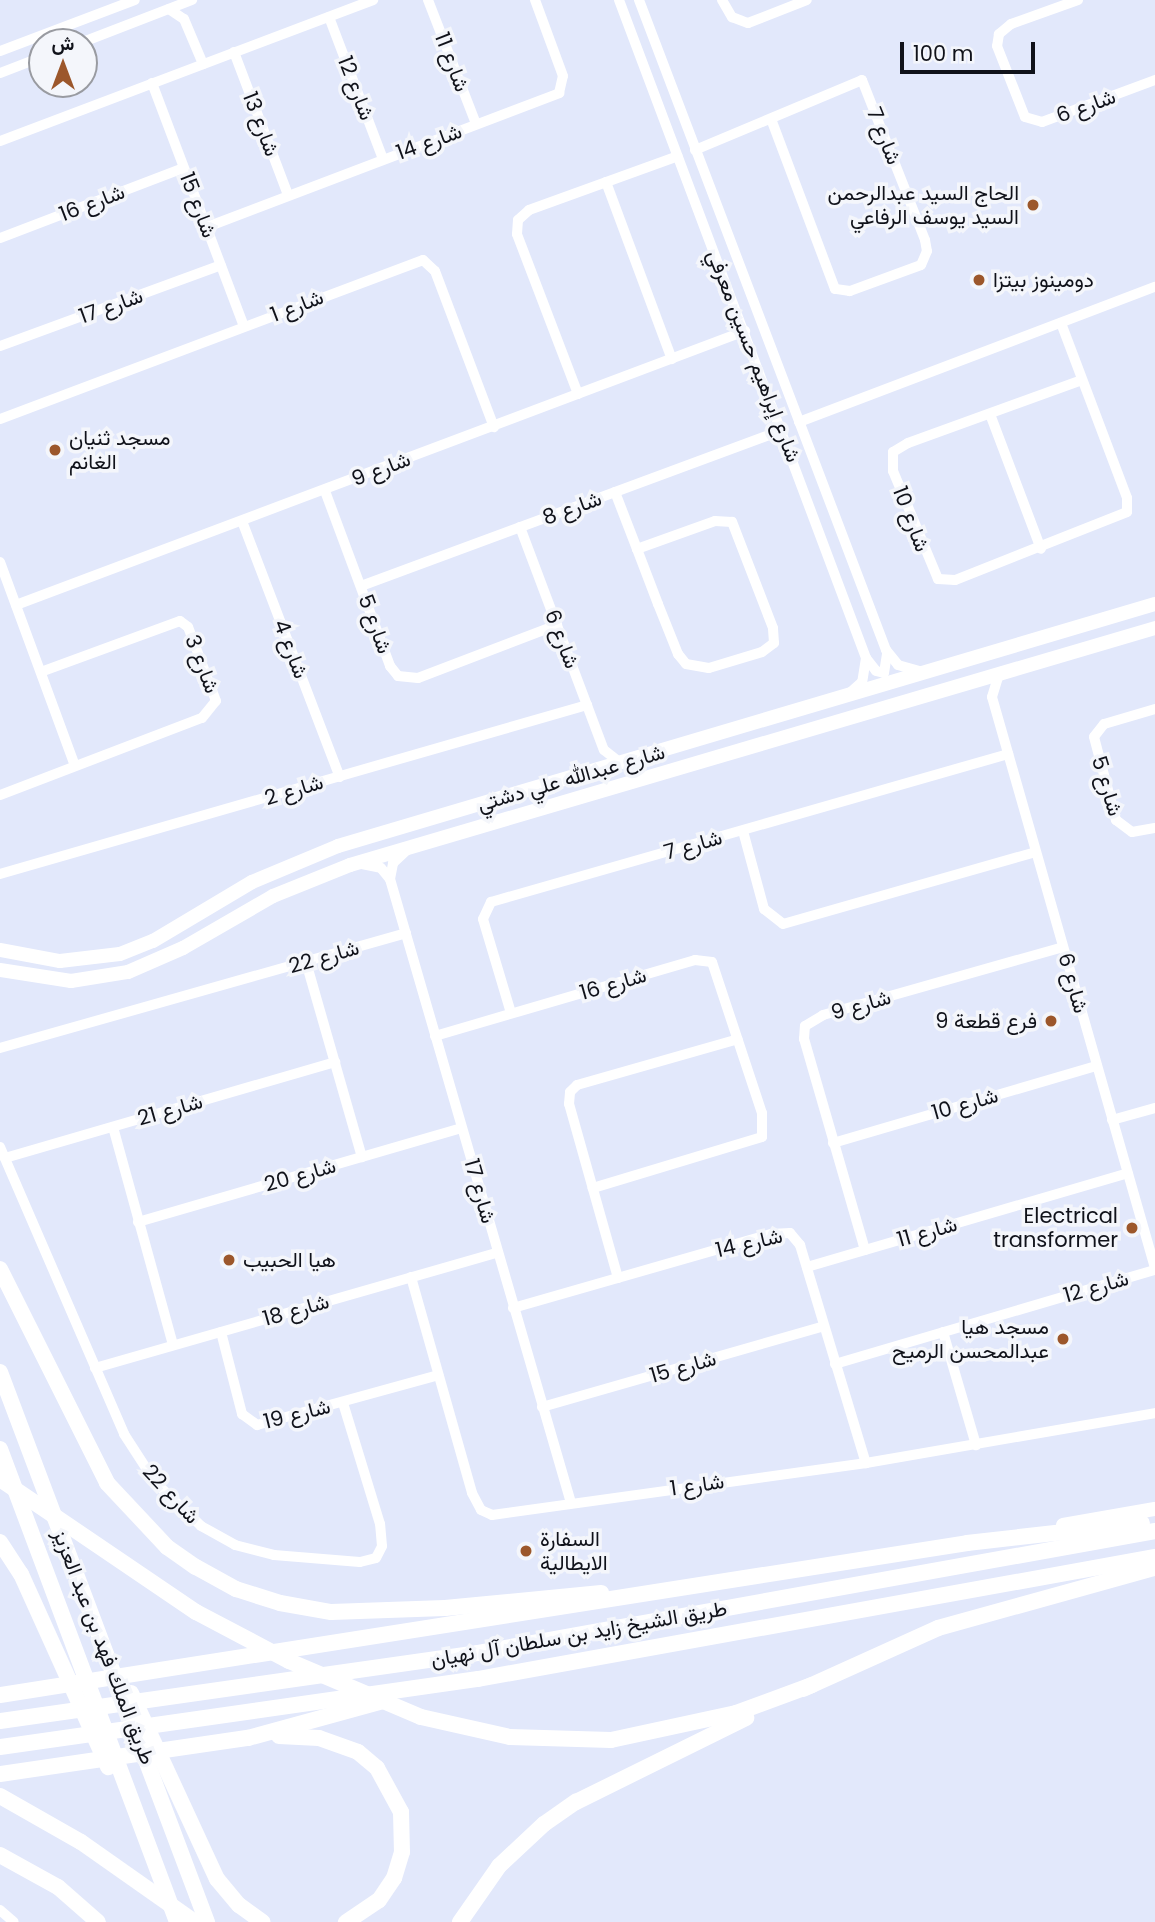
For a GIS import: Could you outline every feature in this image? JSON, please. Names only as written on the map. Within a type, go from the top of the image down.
[{"type":"highway","points":[[0,1269],[107,1483],[167,1546],[236,1589],[280,1603],[331,1612],[445,1608],[708,1586]]},
{"type":"highway","name":"طريق الملك فهد بن عبد العزيز","points":[[0,1372],[207,1922]]},
{"type":"highway","name":"طريق الملك فهد بن عبد العزيز","points":[[0,1449],[177,1922]]},
{"type":"highway","points":[[0,1479],[196,1612],[357,1691],[421,1717],[467,1729],[510,1737],[611,1740],[704,1722],[811,1685]]},
{"type":"highway","points":[[0,1695],[708,1586],[967,1543],[1155,1522]]},
{"type":"highway","name":"طريق الشيخ زايد بن سلطان آل نهيان","points":[[0,1721],[477,1653],[1155,1531]]},
{"type":"highway","points":[[0,1542],[21,1574],[81,1712],[139,1826]]},
{"type":"highway","name":"طريق الشيخ زايد بن سلطان آل نهيان","points":[[0,1747],[478,1679],[1155,1558]]},
{"type":"highway","points":[[460,1922],[481,1887],[519,1845],[576,1802],[811,1685],[938,1628],[1155,1568]]},
{"type":"highway","points":[[103,1642],[151,1731],[217,1879],[239,1905],[262,1922]]},
{"type":"highway","points":[[0,1774],[248,1738],[478,1679]]},
{"type":"highway","points":[[248,1738],[303,1736],[336,1741],[358,1752],[391,1789],[403,1826],[399,1865],[379,1899],[346,1922]]},
{"type":"highway","points":[[0,1796],[81,1842],[195,1922]]},
{"type":"highway","points":[[0,1855],[58,1887],[98,1922]]},
{"type":"main road","name":"شارع عبدالله علي دشتي","points":[[0,950],[50,961],[120,954],[153,941],[252,882],[320,852],[1155,604]]},
{"type":"main road","points":[[1125,637],[1114,635],[1115,623],[1155,611]]},
{"type":"main road","points":[[999,674],[1027,658],[1091,637],[1094,623]]},
{"type":"main road","name":"شارع عبدالله علي دشتي","points":[[0,970],[71,981],[128,972],[183,947],[259,903],[350,865],[1155,628]]},
{"type":"main road","points":[[259,903],[250,900],[253,891],[299,869],[320,852]]},
{"type":"main road","points":[[967,1543],[1155,1509]]},
{"type":"street","points":[[0,51],[135,0]]},
{"type":"street","points":[[0,141],[373,0]]},
{"type":"street","name":"شارع 11","points":[[428,0],[476,124]]},
{"type":"street","name":"شارع 14","points":[[207,227],[556,94],[563,87],[535,0]]},
{"type":"street","name":"شارع إبراهيم حسين معرفي","points":[[619,0],[866,658]]},
{"type":"street","points":[[632,0],[645,16]]},
{"type":"street","name":"شارع إبراهيم حسين معرفي","points":[[639,0],[886,650]]},
{"type":"street","points":[[722,0],[732,17],[748,23],[807,0]]},
{"type":"street","name":"شارع 6","points":[[1078,0],[1006,26],[997,36],[999,51],[1025,117],[1042,122],[1155,80]]},
{"type":"street","points":[[98,36],[191,1]]},
{"type":"street","points":[[184,19],[191,1]]},
{"type":"street","points":[[169,9],[184,19],[203,64]]},
{"type":"street","name":"شارع 12","points":[[329,17],[383,159]]},
{"type":"street","name":"شارع 13","points":[[234,52],[288,195]]},
{"type":"street","points":[[0,73],[28,62]]},
{"type":"street","name":"شارع 7","points":[[695,150],[862,80],[925,240],[927,255],[921,265],[850,292],[835,289],[771,119]]},
{"type":"street","name":"شارع 15","points":[[152,83],[244,326]]},
{"type":"street","points":[[578,394],[517,223],[529,210],[678,156]]},
{"type":"street","name":"شارع 16","points":[[0,238],[183,168]]},
{"type":"street","points":[[606,183],[672,359]]},
{"type":"street","name":"شارع 1","points":[[0,419],[409,263],[426,261],[435,271],[494,427]]},
{"type":"street","name":"شارع 17","points":[[0,346],[221,265]]},
{"type":"street","points":[[799,422],[1155,287]]},
{"type":"street","name":"شارع 10","points":[[1061,323],[1082,380],[1128,509],[1120,518],[1041,549],[955,580],[938,579],[893,471],[892,456],[902,445],[1082,380]]},
{"type":"street","name":"شارع 9","points":[[16,605],[745,331]]},
{"type":"street","points":[[990,414],[1041,549]]},
{"type":"street","name":"شارع 8","points":[[361,586],[782,430]]},
{"type":"street","name":"شارع 5","points":[[324,491],[390,666],[406,679],[557,625]]},
{"type":"street","points":[[615,492],[637,549],[686,664],[709,668],[762,652],[774,642],[773,628],[732,522],[715,521],[637,549]]},
{"type":"street","name":"شارع 4","points":[[242,522],[340,777]]},
{"type":"street","name":"شارع 6","points":[[520,527],[604,750],[621,764]]},
{"type":"street","points":[[0,562],[75,766]]},
{"type":"street","name":"شارع 3","points":[[0,795],[208,716],[216,701],[213,687],[188,627],[180,621],[41,672]]},
{"type":"street","points":[[866,658],[876,671],[884,673],[886,650]]},
{"type":"street","points":[[886,650],[903,667],[935,671]]},
{"type":"street","points":[[835,700],[862,682],[866,658]]},
{"type":"street","points":[[973,682],[992,697],[999,674]]},
{"type":"street","name":"شارع 6","points":[[992,697],[1155,1269]]},
{"type":"street","name":"شارع 2","points":[[0,874],[587,705]]},
{"type":"street","name":"شارع 5","points":[[1155,709],[1104,724],[1094,737],[1116,820],[1132,832],[1155,828]]},
{"type":"street","points":[[597,771],[604,750]]},
{"type":"street","name":"شارع 7","points":[[511,1013],[484,924],[488,903],[1008,754]]},
{"type":"street","points":[[743,831],[764,909],[783,924],[1035,852]]},
{"type":"street","points":[[350,865],[376,866],[390,879],[396,860],[414,846]]},
{"type":"street","name":"شارع 17","points":[[390,879],[571,1503]]},
{"type":"street","name":"شارع 22","points":[[0,1048],[406,933]]},
{"type":"street","name":"شارع 9","points":[[865,1250],[803,1037],[806,1023],[1063,947]]},
{"type":"street","name":"شارع 16","points":[[435,1036],[707,960],[715,968],[764,1118],[760,1139],[593,1188]]},
{"type":"street","points":[[306,962],[362,1157]]},
{"type":"street","points":[[618,1278],[569,1101],[573,1088],[738,1039]]},
{"type":"street","name":"شارع 21","points":[[2,1153],[113,1127],[335,1062]]},
{"type":"street","name":"شارع 10","points":[[833,1143],[1097,1066]]},
{"type":"street","points":[[1112,1120],[1155,1108]]},
{"type":"street","points":[[113,1127],[173,1345]]},
{"type":"street","name":"شارع 20","points":[[138,1222],[462,1128]]},
{"type":"street","name":"شارع 22","points":[[2,1153],[95,1368],[143,1466],[201,1526],[263,1553],[367,1562],[380,1551],[381,1532],[343,1403]]},
{"type":"street","name":"شارع 11","points":[[807,1267],[1128,1173]]},
{"type":"street","name":"شارع 14","points":[[513,1308],[781,1232],[796,1237],[866,1463]]},
{"type":"street","name":"شارع 18","points":[[95,1368],[498,1253]]},
{"type":"street","name":"شارع 12","points":[[835,1364],[1155,1269]]},
{"type":"street","name":"شارع 1","points":[[411,1278],[472,1493],[481,1510],[498,1516],[571,1503],[866,1463],[1155,1413]]},
{"type":"street","name":"شارع 15","points":[[542,1407],[824,1326]]},
{"type":"street","name":"شارع 19","points":[[221,1332],[241,1410],[249,1422],[261,1425],[438,1375]]},
{"type":"street","points":[[943,1332],[976,1445]]},
{"type":"street","points":[[0,1910],[14,1922]]},
{"type":"place","name":"الحاج السيد عبدالرحمن السيد يوسف الرفاعي","points":[[1033,205]]},
{"type":"place","name":"دومينوز بيتزا","points":[[979,280]]},
{"type":"place","name":"مسجد ثنيان الغانم","points":[[55,450]]},
{"type":"place","name":"فرع قطعة 9","points":[[1051,1021]]},
{"type":"place","name":"Electrical transformer","points":[[1132,1228]]},
{"type":"place","name":"هيا الحبيب","points":[[229,1260]]},
{"type":"place","name":"مسجد هيا عبدالمحسن الرميح","points":[[1063,1339]]},
{"type":"place","name":"السفارة الايطالية","points":[[526,1551]]}]
